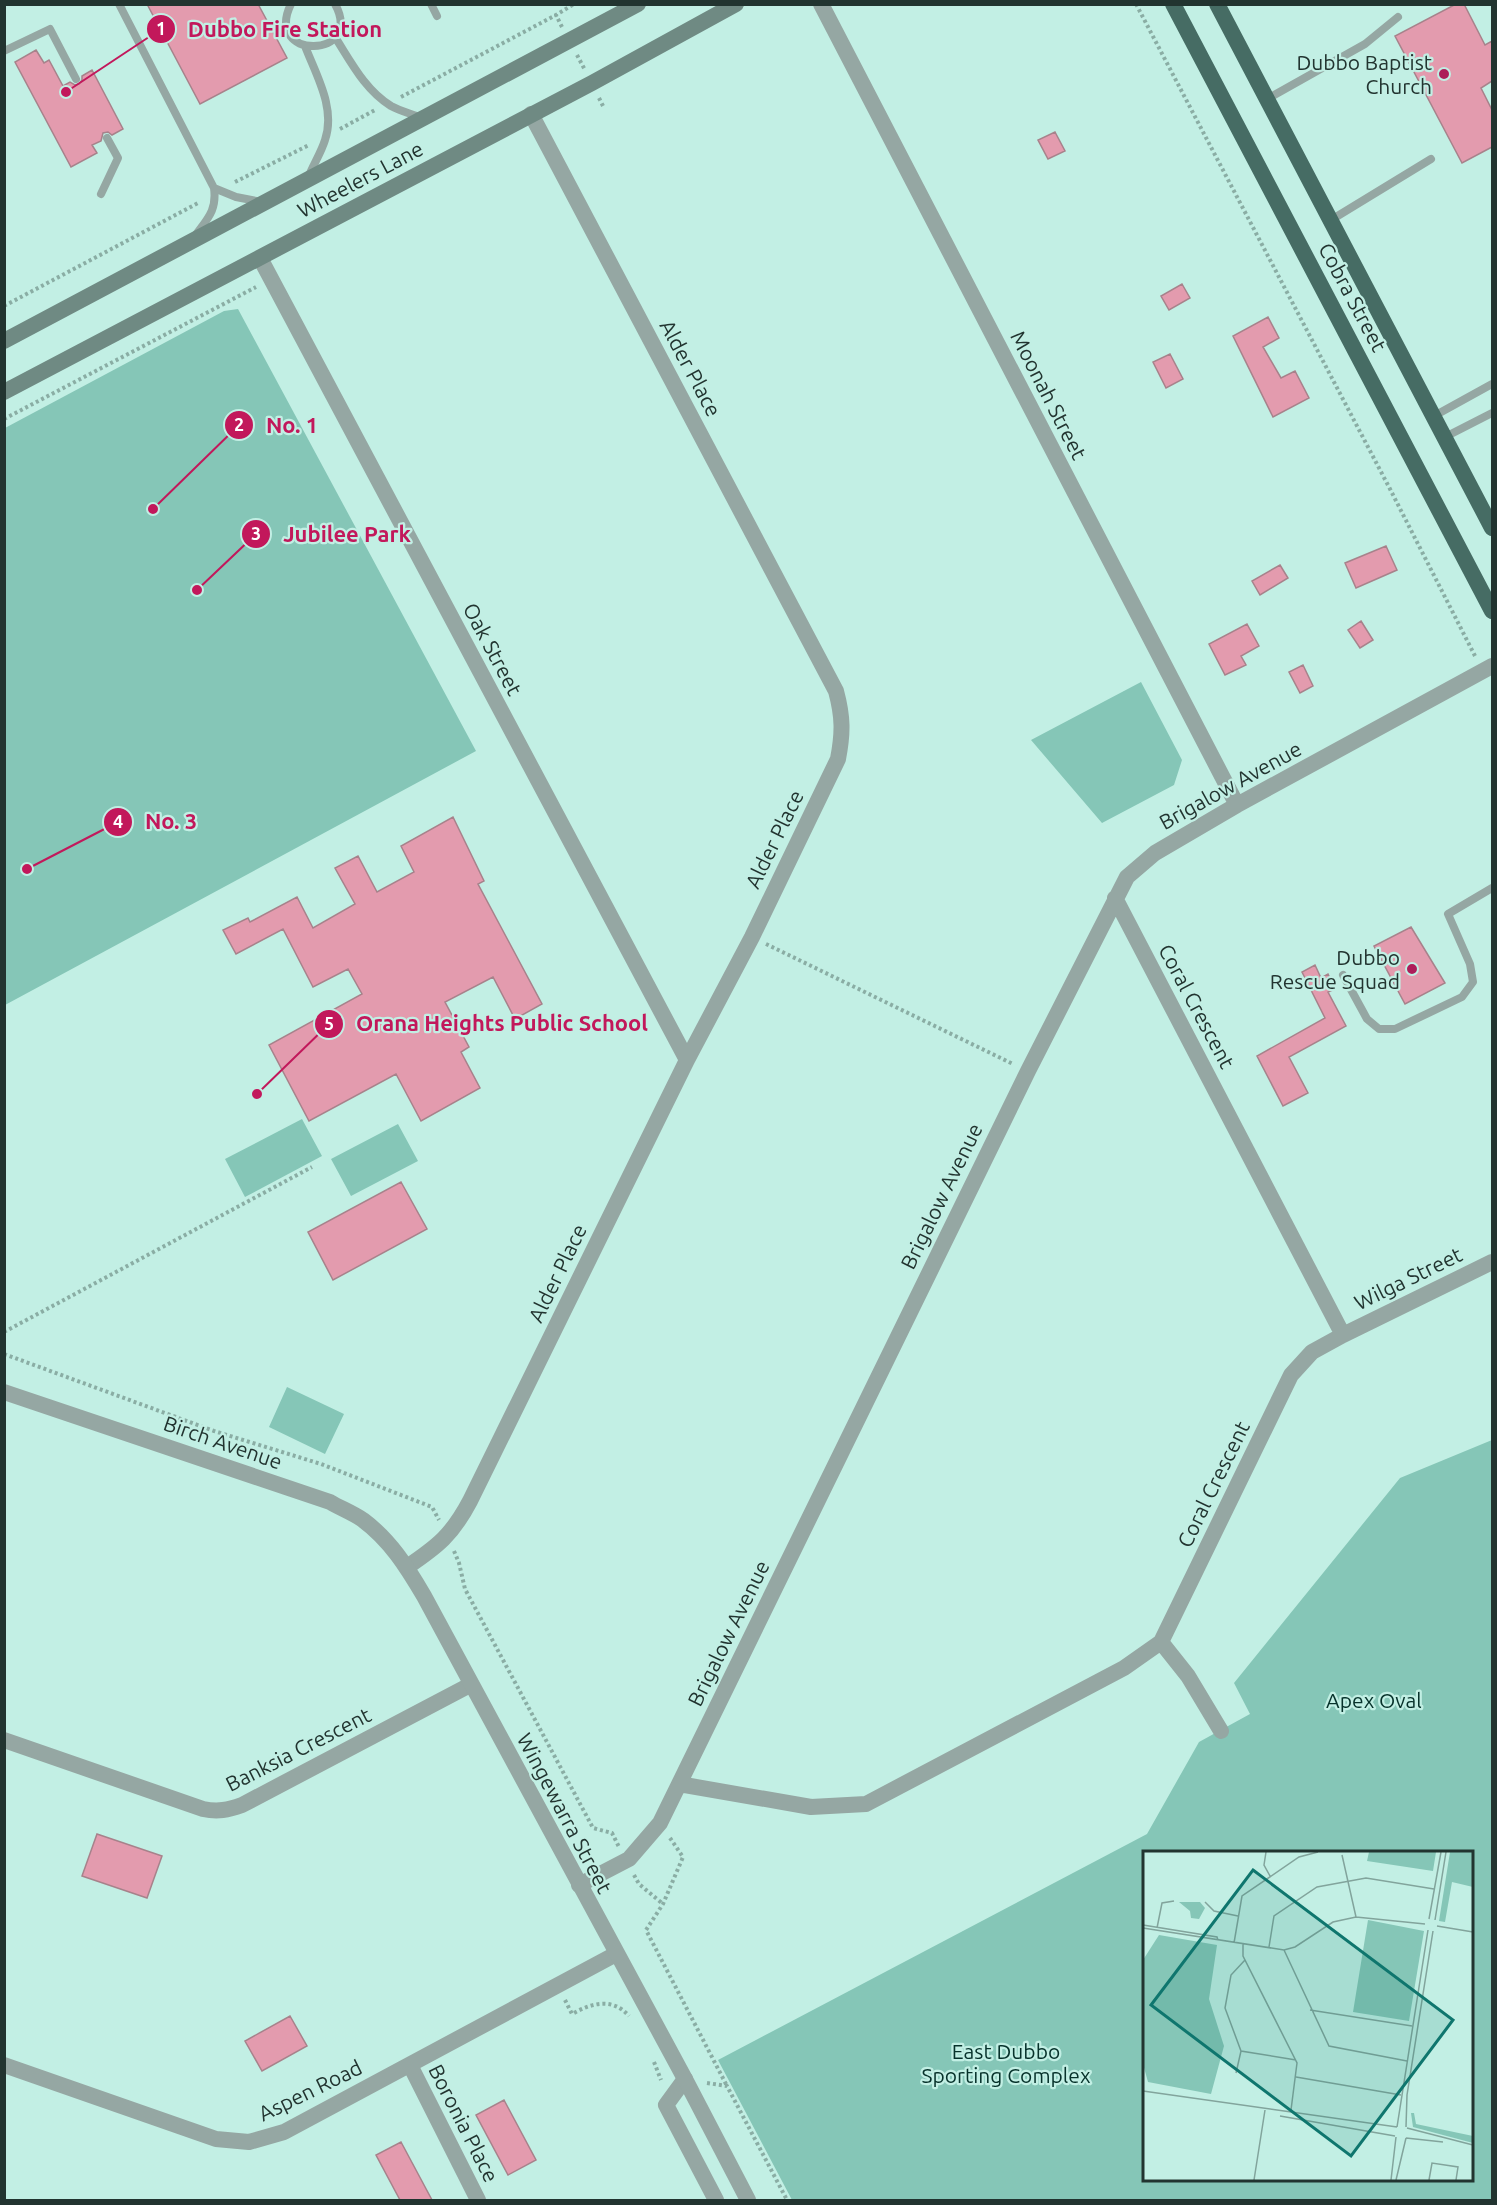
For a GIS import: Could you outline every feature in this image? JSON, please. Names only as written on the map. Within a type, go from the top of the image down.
[{"type":"highway","name":"Cobra Street","points":[[1173,4],[1492,611]]},
{"type":"highway","name":"Cobra Street","points":[[1217,4],[1492,528]]},
{"type":"main road","name":"Wheelers Lane","points":[[4,341],[638,4]]},
{"type":"main road","name":"Wheelers Lane","points":[[4,392],[592,83],[736,4]]},
{"type":"street","name":"Moonah Street","points":[[821,4],[1237,806]]},
{"type":"street","name":"Alder Place","points":[[407,1567],[438,1546],[458,1524],[687,1060],[752,937],[837,759],[843,736],[842,714],[836,691],[531,114]]},
{"type":"street","name":"Oak Street","points":[[260,258],[687,1060]]},
{"type":"street","name":"Brigalow Avenue","points":[[579,1885],[626,1860],[660,1823],[1028,1071],[1127,877],[1155,853],[1487,669]]},
{"type":"street","name":"Coral Crescent","points":[[679,1784],[811,1807],[866,1804],[1124,1668],[1161,1642],[1291,1375],[1312,1352],[1343,1335],[1115,898]]},
{"type":"street","name":"Wilga Street","points":[[1343,1335],[1492,1262]]},
{"type":"street","name":"Birch Avenue","points":[[4,1392],[330,1503],[362,1519],[386,1540],[407,1567]]},
{"type":"street","name":"Wingewarra Street","points":[[407,1567],[685,2079],[748,2200]]},
{"type":"street","points":[[1161,1642],[1188,1676],[1221,1731]]},
{"type":"street","name":"Banksia Crescent","points":[[4,1740],[215,1812],[242,1804],[470,1685]]},
{"type":"street","name":"Aspen Road","points":[[4,2065],[216,2139],[249,2142],[284,2132],[616,1954]]},
{"type":"street","name":"Boronia Place","points":[[410,2065],[478,2200]]},
{"type":"street","points":[[685,2079],[666,2105],[716,2200]]},
{"type":"lane","points":[[119,4],[216,191],[214,210],[189,244]]},
{"type":"lane","points":[[291,4],[286,20],[287,28],[291,36],[305,46],[326,98],[328,117],[326,136],[306,181]]},
{"type":"lane","points":[[431,4],[437,16]]},
{"type":"lane","points":[[305,46],[322,46],[335,37],[341,21],[336,5]]},
{"type":"lane","points":[[1267,99],[1365,44],[1398,17]]},
{"type":"lane","points":[[4,51],[50,29],[76,79]]},
{"type":"lane","points":[[335,37],[362,79],[374,93],[389,104],[422,118]]},
{"type":"lane","points":[[101,194],[118,158],[107,138]]},
{"type":"lane","points":[[1330,220],[1431,159]]},
{"type":"lane","points":[[216,191],[266,203]]},
{"type":"lane","points":[[1434,416],[1492,384]]},
{"type":"lane","points":[[1445,437],[1492,413]]},
{"type":"lane","points":[[1343,975],[1367,1019],[1379,1029],[1395,1029],[1462,997],[1473,982],[1470,964],[1448,914],[1492,888]]},
{"type":"path","points":[[1136,4],[1487,669]]},
{"type":"path","points":[[4,306],[216,191],[389,104],[556,15]]},
{"type":"path","points":[[4,419],[271,279]]},
{"type":"path","points":[[752,937],[1028,1071]]},
{"type":"path","points":[[4,1332],[312,1167]]},
{"type":"path","points":[[4,1354],[214,1431],[321,1464],[432,1507],[459,1563],[465,1589],[593,1828],[612,1833],[639,1884],[663,1904]]},
{"type":"path","points":[[660,1823],[683,1857],[663,1904],[646,1930],[787,2200]]},
{"type":"path","points":[[558,1986],[572,2014],[590,2005],[605,2004],[617,2006],[623,2010],[633,2023]]},
{"type":"path","points":[[652,2060],[662,2078],[659,2087]]},
{"type":"path","points":[[685,2079],[727,2086]]},
{"type":"green space","points":[[238,309],[476,751],[5,1005],[5,428],[224,311]]},
{"type":"green space","points":[[1141,682],[1182,760],[1174,785],[1102,823],[1031,740]]},
{"type":"green space","points":[[302,1119],[322,1156],[245,1197],[225,1159]]},
{"type":"green space","points":[[398,1124],[418,1161],[351,1196],[331,1159]]},
{"type":"green space","points":[[287,1387],[344,1414],[325,1454],[269,1427]]},
{"type":"green space","name":"East Dubbo Sporting Complex","points":[[1492,1440],[1492,2200],[792,2200],[718,2060],[1147,1834],[1199,1742],[1250,1714],[1234,1683],[1400,1478]]},
{"type":"building","points":[[147,4],[258,4],[287,58],[200,104]]},
{"type":"building","points":[[1456,4],[1464,4],[1485,45],[1492,41],[1492,81],[1481,88],[1492,110],[1492,147],[1462,163],[1395,36]]},
{"type":"building","points":[[36,50],[44,63],[49,60],[63,86],[70,82],[75,85],[79,84],[82,76],[92,70],[123,129],[112,135],[108,132],[103,133],[101,141],[92,145],[97,153],[71,167],[15,62]]},
{"type":"building","points":[[1055,132],[1065,151],[1048,159],[1038,140]]},
{"type":"building","points":[[1182,284],[1190,298],[1169,310],[1161,296]]},
{"type":"building","points":[[1268,317],[1279,338],[1263,347],[1281,378],[1295,371],[1309,398],[1273,417],[1233,336]]},
{"type":"building","points":[[1170,354],[1183,379],[1166,388],[1153,362]]},
{"type":"building","points":[[1386,546],[1397,570],[1356,588],[1345,563]]},
{"type":"building","points":[[1280,565],[1288,578],[1260,595],[1252,581]]},
{"type":"building","points":[[1361,621],[1373,640],[1360,648],[1348,630]]},
{"type":"building","points":[[1247,624],[1259,646],[1241,656],[1246,665],[1225,675],[1209,644]]},
{"type":"building","points":[[1303,665],[1313,686],[1300,693],[1289,672]]},
{"type":"building","points":[[453,817],[484,881],[478,884],[542,1004],[515,1019],[493,977],[445,1002],[469,1047],[461,1052],[480,1088],[421,1121],[396,1074],[309,1121],[269,1045],[362,994],[348,969],[313,987],[283,929],[236,954],[223,930],[248,918],[250,922],[297,897],[313,928],[355,904],[335,868],[358,856],[377,892],[414,872],[401,846]]},
{"type":"building","name":"Dubbo Rescue Squad","points":[[1411,927],[1445,983],[1405,1004],[1374,946]]},
{"type":"building","points":[[1315,965],[1321,978],[1328,974],[1335,989],[1328,992],[1346,1026],[1289,1057],[1308,1093],[1283,1106],[1257,1056],[1325,1018],[1302,972]]},
{"type":"building","points":[[401,1182],[427,1229],[333,1280],[308,1232]]},
{"type":"building","points":[[97,1834],[162,1856],[147,1898],[82,1876]]},
{"type":"building","points":[[290,2016],[307,2046],[262,2071],[245,2041]]},
{"type":"building","points":[[504,2100],[536,2160],[508,2175],[476,2115]]},
{"type":"building","points":[[401,2142],[432,2200],[400,2200],[376,2155]]},
{"type":"place","name":"Dubbo Baptist Church","points":[[1444,74]]},
{"type":"place","name":"Dubbo Fire Station","points":[[66,92]]},
{"type":"place","name":"No. 1","points":[[153,509]]},
{"type":"place","name":"Jubilee Park","points":[[197,590]]},
{"type":"place","name":"No. 3","points":[[27,869]]},
{"type":"place","name":"Dubbo Rescue Squad","points":[[1412,969]]},
{"type":"place","name":"Orana Heights Public School","points":[[257,1094]]},
{"type":"park label","name":"Apex Oval","points":[[1374,1700]]}]
